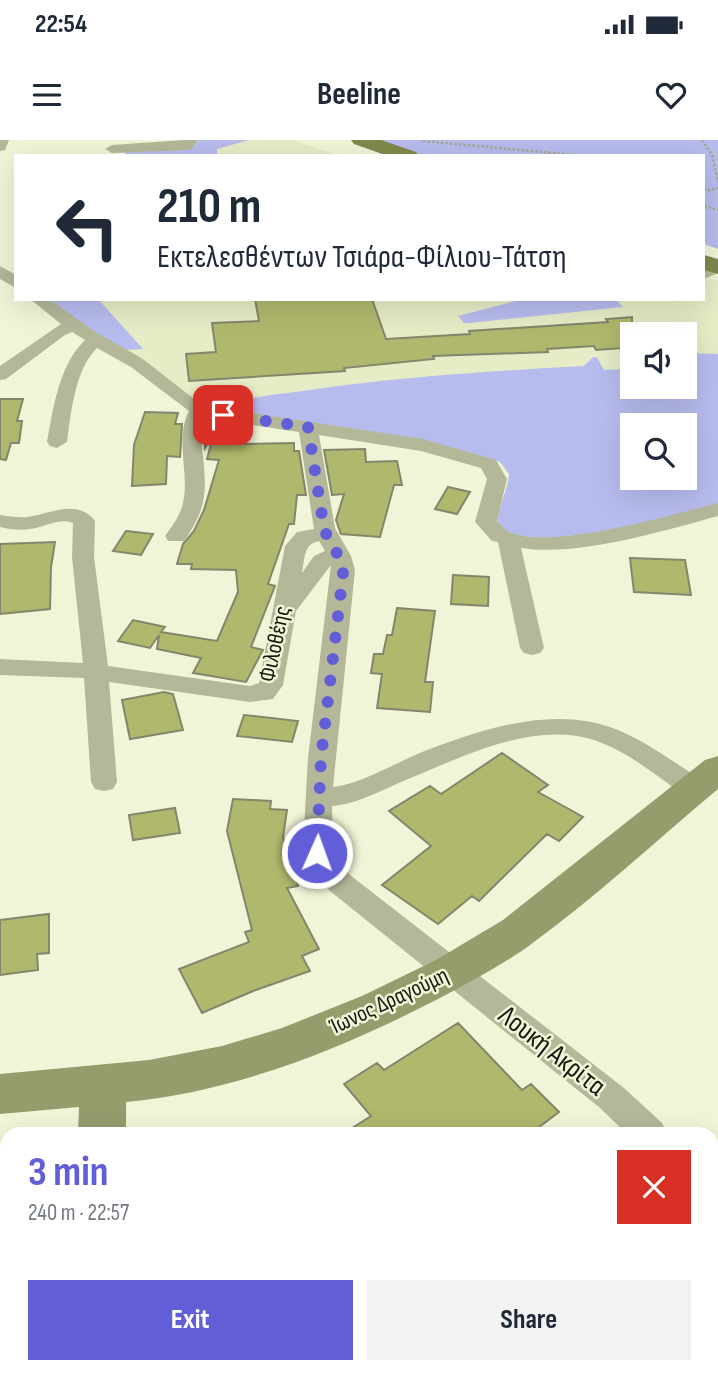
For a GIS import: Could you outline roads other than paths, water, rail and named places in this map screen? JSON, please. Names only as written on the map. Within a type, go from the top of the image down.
[{"type":"main road","points":[[353,142],[376,154]]},
{"type":"main road","points":[[353,142],[402,154]]},
{"type":"main road","name":"Ίωνος Δραγούμη","points":[[0,1094],[103,1085],[187,1073],[260,1055],[378,1009],[451,972],[526,926],[706,779]]},
{"type":"main road","points":[[102,1127],[103,1085]]},
{"type":"street","points":[[0,147],[2,140]]},
{"type":"street","points":[[110,148],[187,145],[191,140]]},
{"type":"street","points":[[41,301],[96,340],[137,363],[178,397],[200,409],[223,415],[432,447],[489,464],[497,479],[486,522],[490,530],[509,541],[549,542],[610,536],[664,525],[718,509]]},
{"type":"street","points":[[0,375],[59,331],[74,325]]},
{"type":"street","points":[[57,442],[65,394],[85,349],[96,340]]},
{"type":"street","points":[[176,536],[189,520],[195,499],[192,425],[200,409]]},
{"type":"street","points":[[284,607],[291,605],[323,559],[340,556],[326,534],[308,427]]},
{"type":"street","points":[[0,521],[32,522],[64,514],[77,516],[84,521],[83,557],[96,672],[104,782]]},
{"type":"street","name":"Φιλοθέης","points":[[96,672],[250,694],[264,693],[271,685],[297,543],[307,536],[326,534]]},
{"type":"street","points":[[509,541],[532,648]]},
{"type":"street","name":"Λουκή Ακρίτα","points":[[340,556],[344,570],[318,798],[317,853],[323,866],[340,883],[612,1098],[643,1127]]},
{"type":"street","points":[[0,667],[53,667],[96,672]]},
{"type":"street","points":[[318,798],[341,796],[485,740],[520,732],[562,728],[586,729],[605,735],[706,779]]}]
